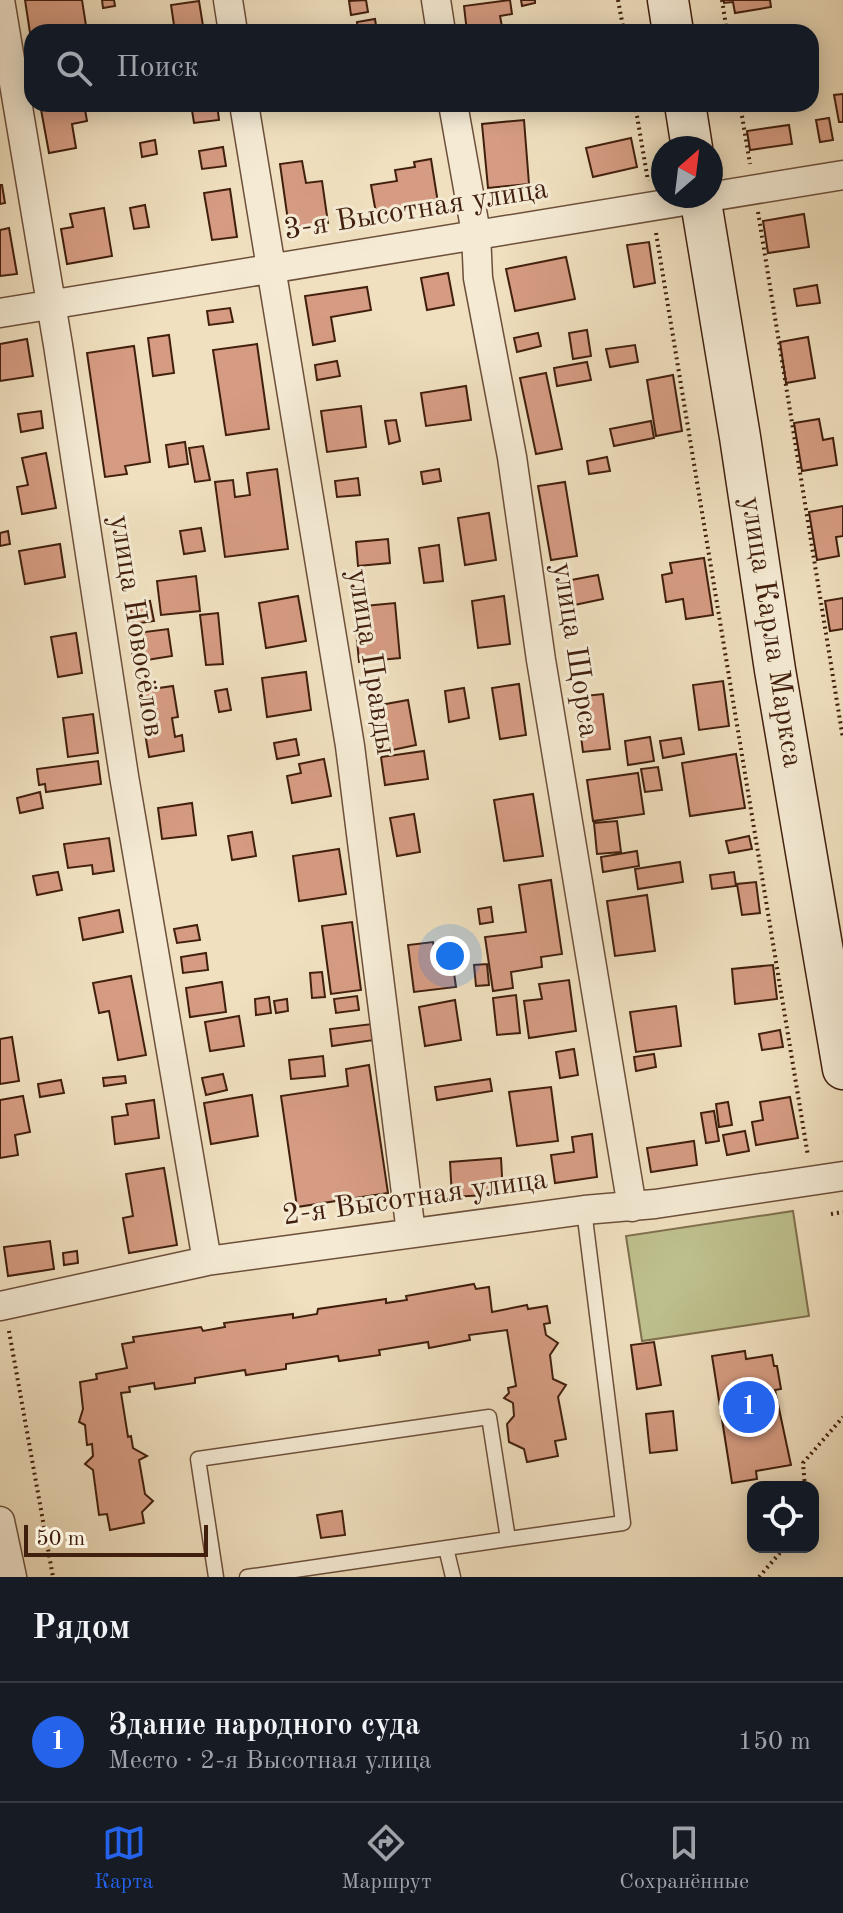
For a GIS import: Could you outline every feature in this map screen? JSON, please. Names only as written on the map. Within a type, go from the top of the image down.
[{"type":"main road","points":[[668,0],[672,24]]},
{"type":"main road","points":[[686,112],[690,136]]},
{"type":"main road","name":"улица Карла Маркса","points":[[702,208],[775,670],[843,1069]]},
{"type":"street","name":"улица Новосёлов","points":[[0,0],[124,776],[207,1261]]},
{"type":"street","points":[[228,0],[232,24]]},
{"type":"street","points":[[436,0],[440,24]]},
{"type":"street","name":"улица Правды","points":[[245,112],[350,746],[411,1233]]},
{"type":"street","name":"улица Щорса","points":[[454,112],[476,233],[478,278],[512,457],[541,660],[632,1207]]},
{"type":"street","name":"3-я Высотная улица","points":[[723,195],[843,175]]},
{"type":"street","name":"3-я Высотная улица","points":[[0,313],[651,206]]},
{"type":"street","name":"2-я Высотная улица","points":[[2,1306],[207,1261],[584,1210],[632,1207],[843,1176]]},
{"type":"street","points":[[0,1521],[12,1577]]},
{"type":"lane","points":[[247,1577],[623,1523],[584,1210]]},
{"type":"lane","points":[[216,1577],[198,1459],[489,1417],[508,1539]]},
{"type":"lane","points":[[446,1548],[453,1577]]},
{"type":"path","points":[[618,0],[622,24]]},
{"type":"path","points":[[722,0],[726,24]]},
{"type":"path","points":[[636,112],[651,200]]},
{"type":"path","points":[[741,112],[843,739]]},
{"type":"path","points":[[652,208],[813,1182]]},
{"type":"path","points":[[831,1214],[843,1212]]},
{"type":"path","points":[[2,1306],[53,1577]]},
{"type":"path","points":[[804,1481],[803,1463],[843,1417]]},
{"type":"path","points":[[759,1577],[780,1553]]},
{"type":"green space","points":[[793,1211],[809,1316],[642,1341],[626,1236]]},
{"type":"building","points":[[25,0],[82,0],[86,24],[29,24]]},
{"type":"building","points":[[102,0],[114,0],[115,6],[103,8]]},
{"type":"building","points":[[366,0],[368,12],[351,15],[349,1]]},
{"type":"building","points":[[510,0],[512,14],[500,16],[502,24],[466,24],[464,6]]},
{"type":"building","points":[[521,0],[535,0],[535,3],[522,6]]},
{"type":"building","points":[[724,0],[770,0],[771,7],[735,13],[733,2],[724,3]]},
{"type":"building","points":[[199,1],[203,24],[174,24],[171,5]]},
{"type":"building","points":[[375,19],[376,24],[357,24]]},
{"type":"building","points":[[843,94],[843,122],[839,122],[834,95]]},
{"type":"building","points":[[41,112],[85,112],[87,121],[72,124],[76,148],[49,153]]},
{"type":"building","points":[[192,112],[218,112],[219,120],[194,123]]},
{"type":"building","points":[[829,118],[833,140],[820,142],[816,120]]},
{"type":"building","points":[[524,120],[529,184],[488,188],[482,124]]},
{"type":"building","points":[[789,125],[792,144],[750,150],[747,131]]},
{"type":"building","points":[[631,138],[637,167],[593,177],[586,148]]},
{"type":"building","points":[[155,140],[157,154],[142,157],[140,143]]},
{"type":"building","points":[[223,147],[226,166],[202,169],[199,151]]},
{"type":"building","points":[[431,159],[438,203],[376,213],[371,185],[397,181],[395,170],[415,167],[414,162]]},
{"type":"building","points":[[302,161],[306,183],[322,181],[328,223],[289,228],[280,164]]},
{"type":"building","points":[[0,185],[5,203],[0,204]]},
{"type":"building","points":[[230,189],[237,237],[212,240],[204,193]]},
{"type":"building","points":[[145,205],[149,227],[134,229],[130,208]]},
{"type":"building","points":[[104,208],[112,256],[67,264],[61,229],[73,227],[70,214]]},
{"type":"building","points":[[804,214],[809,247],[768,253],[763,221]]},
{"type":"building","points":[[9,228],[17,274],[0,276],[0,230]]},
{"type":"building","points":[[649,242],[655,283],[634,287],[627,245]]},
{"type":"building","points":[[566,257],[575,299],[515,311],[506,269]]},
{"type":"building","points":[[448,273],[454,305],[427,310],[421,278]]},
{"type":"building","points":[[817,285],[820,303],[797,306],[794,289]]},
{"type":"building","points":[[367,287],[371,310],[331,317],[335,341],[313,345],[305,296]]},
{"type":"building","points":[[230,308],[233,322],[209,325],[207,311]]},
{"type":"building","points":[[587,330],[591,356],[573,359],[569,333]]},
{"type":"building","points":[[538,333],[541,346],[517,352],[514,338]]},
{"type":"building","points":[[169,335],[174,373],[153,376],[148,338]]},
{"type":"building","points":[[808,337],[815,378],[786,383],[780,342]]},
{"type":"building","points":[[27,339],[33,376],[0,381],[0,344]]},
{"type":"building","points":[[257,344],[269,429],[226,435],[213,350]]},
{"type":"building","points":[[635,345],[638,362],[610,367],[606,349]]},
{"type":"building","points":[[134,346],[150,462],[125,466],[127,474],[105,477],[87,353]]},
{"type":"building","points":[[337,361],[340,376],[317,380],[315,365]]},
{"type":"building","points":[[587,362],[591,380],[557,386],[554,368]]},
{"type":"building","points":[[546,373],[562,449],[536,454],[520,378]]},
{"type":"building","points":[[673,375],[682,431],[656,436],[647,380]]},
{"type":"building","points":[[466,386],[471,420],[426,426],[421,393]]},
{"type":"building","points":[[361,406],[366,447],[327,452],[321,411]]},
{"type":"building","points":[[41,411],[43,428],[21,432],[18,414]]},
{"type":"building","points":[[819,419],[823,440],[833,438],[837,465],[802,471],[794,423]]},
{"type":"building","points":[[396,420],[400,441],[389,444],[385,421]]},
{"type":"building","points":[[651,421],[654,438],[614,446],[610,429]]},
{"type":"building","points":[[185,442],[188,464],[169,467],[166,445]]},
{"type":"building","points":[[203,446],[210,480],[195,482],[189,448]]},
{"type":"building","points":[[46,453],[56,508],[22,514],[17,487],[28,485],[22,458]]},
{"type":"building","points":[[607,457],[610,471],[589,474],[587,461]]},
{"type":"building","points":[[277,469],[288,549],[225,557],[215,482],[233,480],[235,497],[250,495],[247,473]]},
{"type":"building","points":[[439,469],[441,481],[423,484],[421,472]]},
{"type":"building","points":[[358,478],[360,495],[337,497],[335,481]]},
{"type":"building","points":[[565,482],[577,556],[551,560],[538,486]]},
{"type":"building","points":[[843,506],[843,536],[836,537],[839,556],[817,560],[809,512]]},
{"type":"building","points":[[489,513],[496,560],[465,565],[458,518]]},
{"type":"building","points":[[201,528],[205,551],[184,554],[180,531]]},
{"type":"building","points":[[8,531],[10,544],[0,546],[0,533]]},
{"type":"building","points":[[388,539],[390,563],[358,566],[356,542]]},
{"type":"building","points":[[60,544],[65,577],[25,584],[19,551]]},
{"type":"building","points":[[439,545],[443,581],[424,583],[419,548]]},
{"type":"building","points":[[704,558],[713,615],[686,619],[683,599],[666,602],[662,575],[672,573],[670,563]]},
{"type":"building","points":[[598,575],[603,599],[560,608],[555,583]]},
{"type":"building","points":[[196,576],[200,611],[161,615],[157,581]]},
{"type":"building","points":[[298,596],[306,641],[266,648],[259,603]]},
{"type":"building","points":[[504,596],[510,644],[478,648],[472,601]]},
{"type":"building","points":[[843,598],[843,629],[830,631],[825,601]]},
{"type":"building","points":[[150,601],[154,621],[133,624],[130,604]]},
{"type":"building","points":[[395,603],[400,658],[359,662],[354,607]]},
{"type":"building","points":[[218,613],[223,664],[206,665],[200,615]]},
{"type":"building","points":[[168,629],[172,656],[134,662],[129,634]]},
{"type":"building","points":[[76,633],[82,673],[58,677],[51,637]]},
{"type":"building","points":[[306,672],[311,710],[267,717],[262,678]]},
{"type":"building","points":[[723,681],[729,726],[699,730],[693,685]]},
{"type":"building","points":[[519,684],[526,735],[500,739],[492,688]]},
{"type":"building","points":[[173,686],[178,717],[172,718],[175,737],[182,735],[184,751],[149,757],[138,691]]},
{"type":"building","points":[[464,688],[469,718],[449,722],[445,691]]},
{"type":"building","points":[[227,689],[231,710],[219,712],[215,691]]},
{"type":"building","points":[[603,694],[610,749],[583,752],[576,697]]},
{"type":"building","points":[[408,700],[416,745],[378,753],[369,707]]},
{"type":"building","points":[[93,714],[98,753],[68,757],[63,718]]},
{"type":"building","points":[[650,737],[654,761],[628,765],[625,741]]},
{"type":"building","points":[[681,738],[684,754],[663,758],[660,741]]},
{"type":"building","points":[[296,739],[299,755],[277,759],[274,743]]},
{"type":"building","points":[[424,751],[428,779],[385,785],[381,757]]},
{"type":"building","points":[[736,754],[745,808],[690,816],[682,763]]},
{"type":"building","points":[[324,759],[331,796],[292,803],[287,776],[301,773],[299,764]]},
{"type":"building","points":[[98,761],[101,784],[46,792],[45,784],[39,785],[37,769]]},
{"type":"building","points":[[658,767],[662,790],[645,792],[641,769]]},
{"type":"building","points":[[638,773],[644,814],[593,821],[587,780]]},
{"type":"building","points":[[40,792],[43,808],[20,813],[17,798]]},
{"type":"building","points":[[533,794],[543,856],[504,861],[494,800]]},
{"type":"building","points":[[192,803],[196,835],[162,839],[158,808]]},
{"type":"building","points":[[414,814],[420,852],[397,856],[390,818]]},
{"type":"building","points":[[617,821],[621,852],[597,854],[594,823]]},
{"type":"building","points":[[252,832],[256,856],[232,860],[228,836]]},
{"type":"building","points":[[749,836],[752,849],[729,853],[726,841]]},
{"type":"building","points":[[109,838],[114,871],[93,874],[92,865],[68,868],[64,844]]},
{"type":"building","points":[[339,849],[346,894],[299,901],[293,856]]},
{"type":"building","points":[[637,851],[639,866],[603,872],[601,857]]},
{"type":"building","points":[[680,862],[683,882],[638,889],[635,869]]},
{"type":"building","points":[[58,872],[62,890],[37,895],[33,876]]},
{"type":"building","points":[[734,872],[736,886],[712,889],[710,875]]},
{"type":"building","points":[[551,880],[562,954],[541,957],[542,967],[511,972],[513,988],[493,991],[485,937],[526,932],[519,885]]},
{"type":"building","points":[[756,882],[760,913],[742,915],[737,884]]},
{"type":"building","points":[[647,895],[655,951],[615,956],[607,901]]},
{"type":"building","points":[[491,907],[493,922],[480,924],[478,909]]},
{"type":"building","points":[[119,910],[123,932],[83,940],[79,918]]},
{"type":"building","points":[[352,922],[361,990],[331,994],[322,926]]},
{"type":"building","points":[[197,925],[200,940],[177,943],[174,929]]},
{"type":"building","points":[[433,942],[436,961],[452,959],[456,987],[414,992],[408,945]]},
{"type":"building","points":[[206,953],[208,970],[183,973],[181,957]]},
{"type":"building","points":[[487,964],[489,985],[476,986],[474,965]]},
{"type":"building","points":[[773,965],[777,999],[735,1004],[732,969]]},
{"type":"building","points":[[322,972],[325,997],[312,998],[310,973]]},
{"type":"building","points":[[131,976],[146,1055],[118,1060],[109,1011],[99,1013],[93,983]]},
{"type":"building","points":[[569,980],[576,1031],[529,1038],[524,1001],[542,999],[539,984]]},
{"type":"building","points":[[222,982],[226,1012],[190,1017],[186,988]]},
{"type":"building","points":[[516,995],[520,1033],[497,1035],[493,998]]},
{"type":"building","points":[[357,996],[359,1010],[336,1013],[334,999]]},
{"type":"building","points":[[269,997],[271,1013],[256,1015],[255,999]]},
{"type":"building","points":[[287,999],[288,1011],[276,1013],[274,1001]]},
{"type":"building","points":[[455,1000],[461,1040],[425,1046],[419,1007]]},
{"type":"building","points":[[676,1006],[681,1046],[636,1052],[630,1012]]},
{"type":"building","points":[[239,1016],[244,1046],[210,1051],[205,1022]]},
{"type":"building","points":[[372,1024],[374,1040],[332,1046],[330,1029]]},
{"type":"building","points":[[780,1030],[783,1047],[762,1050],[759,1034]]},
{"type":"building","points":[[12,1037],[19,1081],[0,1084],[0,1039]]},
{"type":"building","points":[[574,1049],[578,1075],[560,1078],[556,1052]]},
{"type":"building","points":[[654,1054],[656,1067],[636,1071],[634,1057]]},
{"type":"building","points":[[323,1056],[325,1076],[291,1079],[289,1060]]},
{"type":"building","points":[[369,1065],[388,1193],[297,1207],[281,1096],[348,1086],[346,1069]]},
{"type":"building","points":[[223,1074],[227,1090],[206,1095],[202,1078]]},
{"type":"building","points":[[125,1076],[126,1083],[104,1086],[103,1078]]},
{"type":"building","points":[[490,1079],[492,1091],[437,1100],[435,1087]]},
{"type":"building","points":[[61,1080],[64,1093],[40,1097],[38,1084]]},
{"type":"building","points":[[551,1087],[558,1141],[517,1146],[509,1092]]},
{"type":"building","points":[[252,1095],[258,1136],[211,1144],[204,1103]]},
{"type":"building","points":[[23,1096],[30,1132],[15,1135],[18,1155],[0,1158],[0,1100]]},
{"type":"building","points":[[790,1097],[798,1138],[756,1145],[752,1122],[763,1120],[760,1102]]},
{"type":"building","points":[[154,1100],[159,1138],[115,1144],[112,1117],[128,1115],[126,1104]]},
{"type":"building","points":[[728,1102],[732,1125],[719,1127],[716,1104]]},
{"type":"building","points":[[714,1111],[719,1141],[706,1143],[701,1113]]},
{"type":"building","points":[[745,1131],[749,1151],[727,1155],[723,1135]]},
{"type":"building","points":[[592,1134],[597,1177],[555,1183],[551,1155],[574,1152],[572,1137]]},
{"type":"building","points":[[694,1141],[697,1165],[651,1172],[647,1148]]},
{"type":"building","points":[[501,1158],[503,1194],[452,1197],[450,1162]]},
{"type":"building","points":[[164,1168],[177,1245],[129,1253],[123,1218],[133,1216],[126,1174]]},
{"type":"building","points":[[50,1241],[54,1269],[8,1276],[4,1247]]},
{"type":"building","points":[[77,1251],[78,1263],[64,1265],[63,1253]]},
{"type":"building","points":[[474,1284],[476,1289],[489,1287],[492,1312],[527,1305],[528,1309],[547,1306],[550,1323],[544,1324],[546,1335],[558,1343],[550,1355],[553,1379],[566,1385],[558,1397],[566,1439],[555,1441],[558,1456],[527,1462],[524,1449],[509,1442],[507,1424],[514,1416],[513,1403],[504,1398],[509,1393],[508,1388],[516,1386],[507,1330],[469,1335],[470,1340],[429,1348],[428,1342],[379,1350],[380,1355],[339,1361],[338,1356],[286,1364],[286,1369],[246,1375],[245,1370],[195,1378],[195,1383],[155,1389],[154,1383],[129,1387],[130,1392],[121,1393],[128,1437],[131,1436],[133,1448],[147,1456],[139,1460],[145,1494],[153,1501],[142,1512],[144,1523],[110,1530],[107,1514],[99,1515],[93,1470],[85,1464],[93,1456],[92,1444],[87,1445],[85,1425],[79,1422],[83,1409],[80,1382],[97,1379],[96,1374],[127,1368],[122,1344],[134,1342],[133,1337],[201,1327],[203,1331],[225,1327],[224,1323],[293,1314],[293,1318],[317,1314],[318,1309],[386,1299],[386,1303],[407,1300],[406,1296]]},
{"type":"building","points":[[654,1342],[661,1385],[637,1389],[631,1345]]},
{"type":"building","points":[[745,1351],[746,1359],[772,1355],[774,1366],[777,1366],[781,1389],[775,1390],[791,1465],[756,1471],[757,1479],[732,1483],[712,1356]]},
{"type":"building","points":[[673,1411],[677,1450],[650,1453],[646,1414]]},
{"type":"building","points":[[342,1511],[345,1535],[321,1538],[317,1515]]},
{"type":"place","name":"Здание народного суда","points":[[749,1407]]}]
